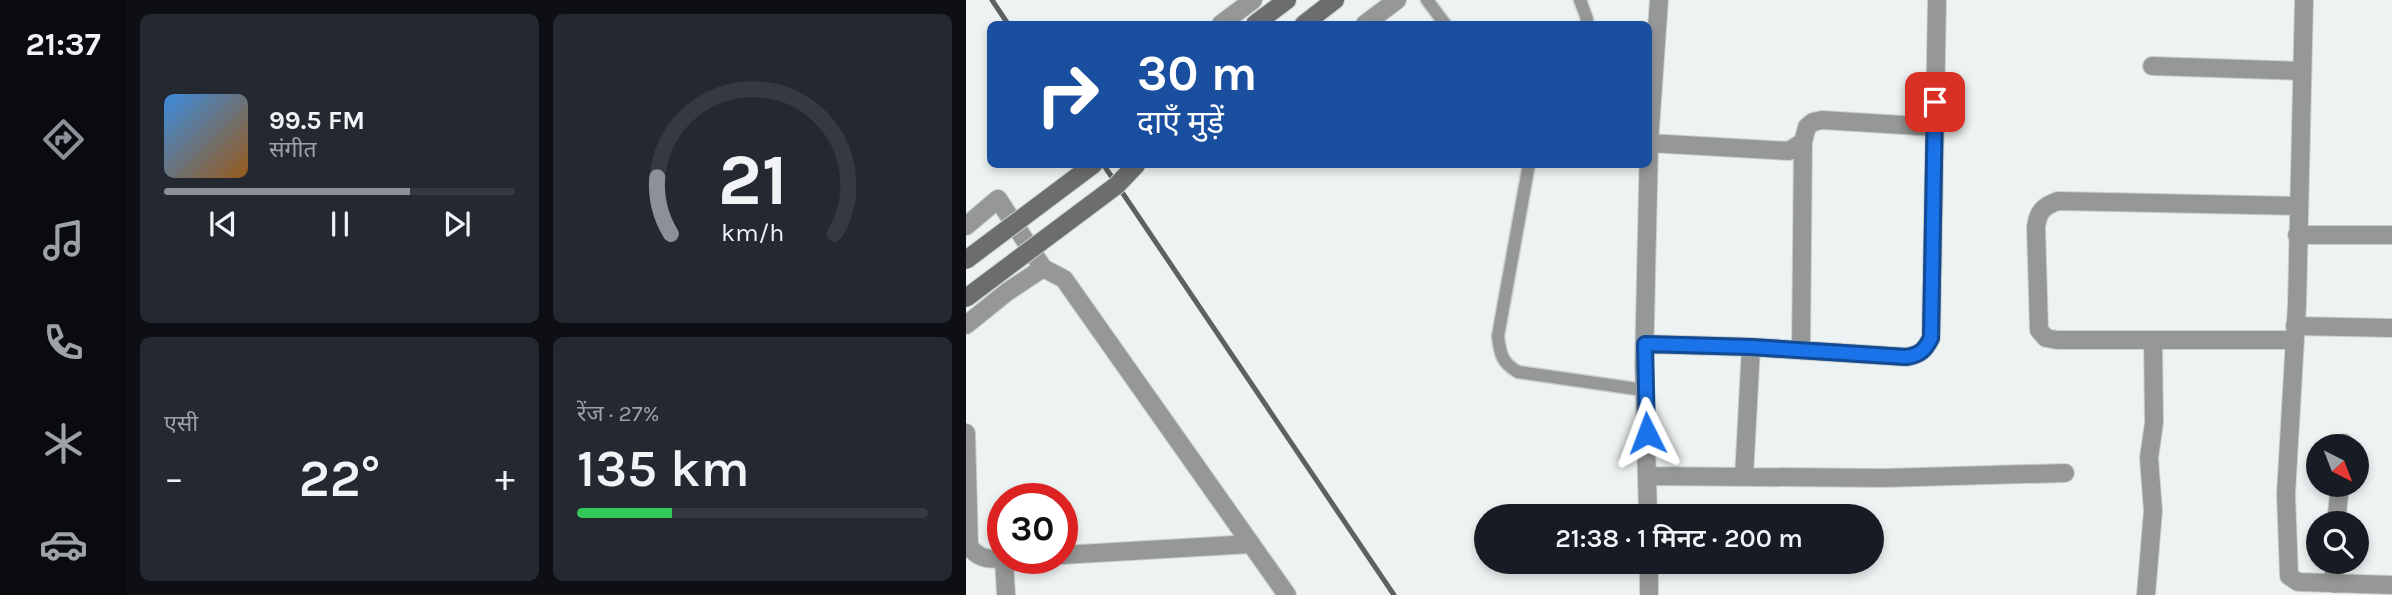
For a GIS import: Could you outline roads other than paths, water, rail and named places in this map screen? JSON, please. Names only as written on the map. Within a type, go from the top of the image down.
[{"type":"main road","points":[[1259,21],[1287,0]]},
{"type":"main road","points":[[1308,21],[1335,0]]},
{"type":"main road","points":[[966,260],[1089,168]]},
{"type":"main road","points":[[966,298],[1116,185],[1133,168]]},
{"type":"street","points":[[1225,21],[1254,0]]},
{"type":"street","points":[[1369,21],[1397,0]]},
{"type":"street","points":[[1652,100],[1659,0]]},
{"type":"street","points":[[1645,344],[1801,349],[1906,357],[1918,355],[1926,348],[1931,338],[1937,0]]},
{"type":"street","points":[[2304,0],[2295,333],[2286,494],[2289,576],[2298,582],[2389,588]]},
{"type":"street","points":[[2152,66],[2302,71]]},
{"type":"street","points":[[1801,349],[1803,142],[1807,127],[1822,120],[1935,127]]},
{"type":"street","points":[[1652,143],[1789,151],[1803,142]]},
{"type":"street","points":[[1648,504],[1644,390],[1649,168]]},
{"type":"street","points":[[966,226],[998,199],[1044,268],[1064,279],[1287,595]]},
{"type":"street","points":[[2298,206],[2059,201],[2047,205],[2040,211],[2036,227],[2040,334],[2057,341],[2153,340],[2392,328]]},
{"type":"street","points":[[2297,235],[2392,234]]},
{"type":"street","points":[[966,325],[1007,292],[1044,268]]},
{"type":"street","points":[[2146,595],[2153,511],[2149,458],[2154,423],[2153,340]]},
{"type":"street","points":[[1744,477],[1751,347]]},
{"type":"street","points":[[966,433],[969,546],[975,555],[987,559]]},
{"type":"street","points":[[1647,476],[1883,478],[2065,473]]},
{"type":"street","points":[[1078,554],[1251,544]]},
{"type":"street","points":[[1005,574],[1006,595]]},
{"type":"street","points":[[1649,574],[1649,595]]},
{"type":"street","points":[[2334,574],[2334,584]]},
{"type":"lane","points":[[1427,0],[1443,21]]},
{"type":"lane","points":[[1580,0],[1586,21]]},
{"type":"lane","points":[[1529,168],[1499,337],[1500,353],[1506,365],[1518,372],[1644,390]]},
{"type":"railway","points":[[992,0],[1006,21]]},
{"type":"railway","points":[[1106,168],[1394,595]]}]
